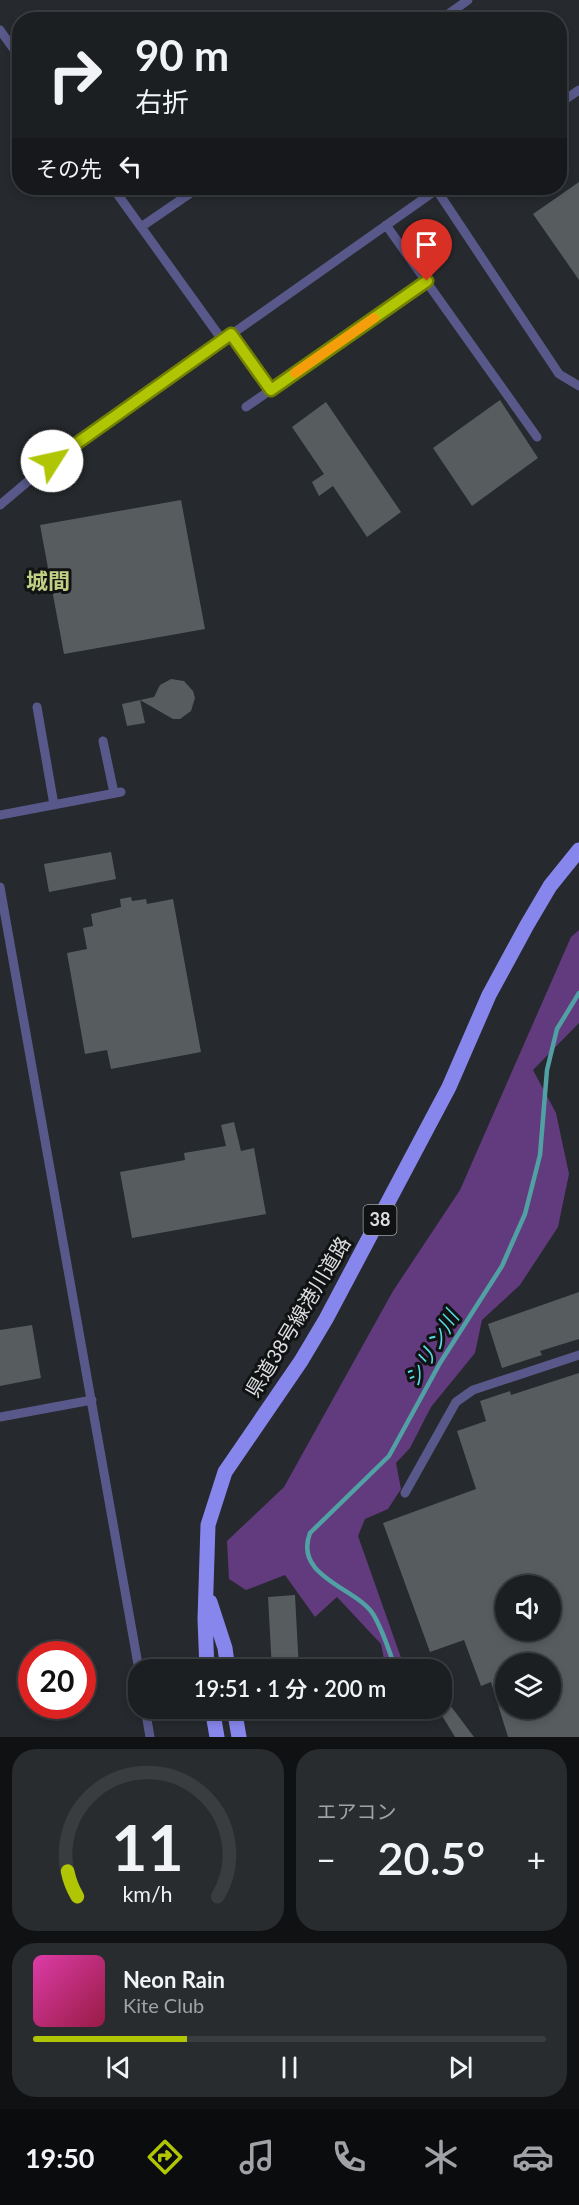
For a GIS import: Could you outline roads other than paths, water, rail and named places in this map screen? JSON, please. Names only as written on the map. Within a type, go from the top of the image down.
[{"type":"main road","name":"県道38号線港川道路","points":[[207,1659],[208,1525],[225,1472],[301,1361],[326,1319],[449,1087],[489,995],[526,925],[550,886],[579,850]]},
{"type":"main road","name":"県道38号線港川道路","points":[[207,1594],[226,1659]]},
{"type":"main road","points":[[214,1719],[217,1737]]},
{"type":"main road","points":[[236,1719],[239,1737]]},
{"type":"lane","points":[[451,12],[468,0]]},
{"type":"lane","points":[[0,30],[12,47]]},
{"type":"lane","points":[[118,195],[227,337],[271,390]]},
{"type":"lane","points":[[141,227],[188,195]]},
{"type":"lane","points":[[0,505],[52,461],[428,195]]},
{"type":"lane","points":[[443,195],[560,375],[579,386]]},
{"type":"lane","points":[[386,225],[537,437]]},
{"type":"lane","points":[[246,407],[427,281]]},
{"type":"lane","points":[[37,707],[54,804]]},
{"type":"lane","points":[[0,815],[117,792],[103,741]]},
{"type":"lane","points":[[0,887],[137,1659]]},
{"type":"lane","points":[[405,1493],[456,1402],[473,1390],[579,1355]]},
{"type":"lane","points":[[0,1416],[92,1400]]},
{"type":"lane","points":[[148,1719],[150,1737]]},
{"type":"waterway","name":"シリン川","points":[[392,1659],[373,1614],[365,1605],[318,1571],[310,1561],[307,1548],[310,1533],[389,1456],[440,1363],[502,1266],[525,1214],[540,1155],[547,1070],[557,1029],[579,993]]},
{"type":"district","name":"城間","points":[[48,581]]}]
